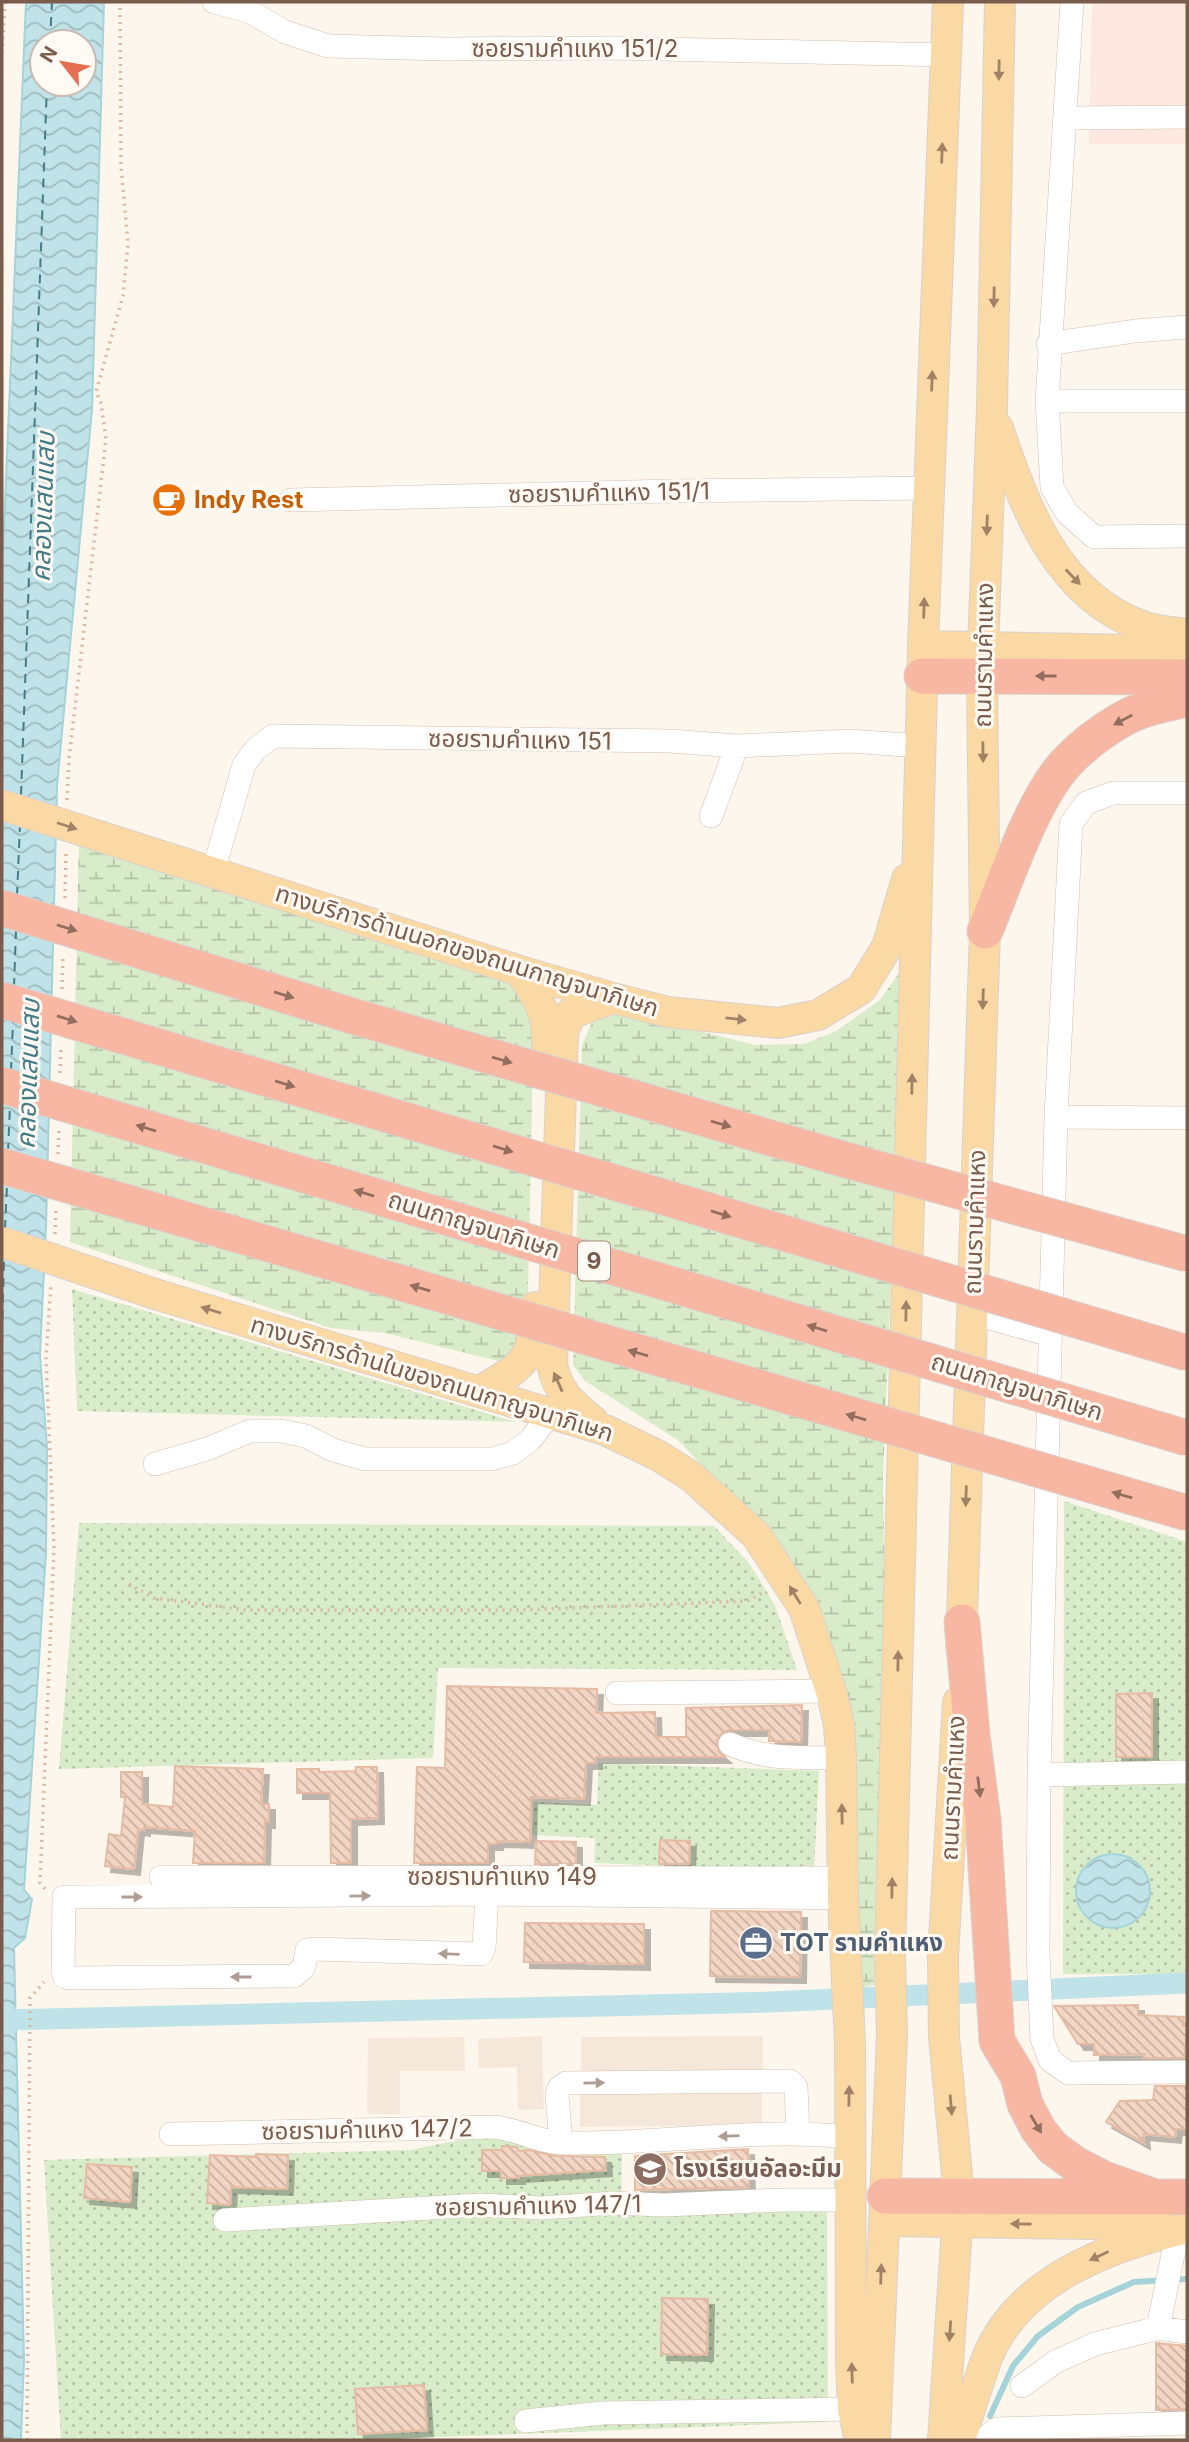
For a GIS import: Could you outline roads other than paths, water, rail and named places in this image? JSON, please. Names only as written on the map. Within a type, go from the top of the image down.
[{"type":"highway","points":[[923,661],[982,662],[1187,677]]},
{"type":"highway","points":[[985,931],[1043,798],[1066,763],[1123,718],[1187,699]]},
{"type":"highway","points":[[2,908],[362,1019],[846,1160],[1187,1255]]},
{"type":"highway","points":[[2,1000],[1187,1353]]},
{"type":"highway","name":"ถนนกาญจนาภิเษก","points":[[2,1085],[1187,1438]]},
{"type":"highway","points":[[2,1166],[1187,1513]]},
{"type":"highway","points":[[962,1622],[983,1819],[997,2041],[1018,2076],[1025,2104],[1038,2129],[1052,2147],[1094,2174],[1171,2197]]},
{"type":"highway","points":[[884,2209],[959,2210],[1171,2197]]},
{"type":"main road","points":[[875,2440],[891,2035],[890,1957],[920,746],[948,2]]},
{"type":"main road","name":"ถนนรามคำแหง","points":[[943,2440],[959,2210],[944,2037],[943,1956],[962,1622],[985,931],[982,662],[992,407],[1000,2]]},
{"type":"main road","points":[[992,407],[1018,488],[1032,520],[1050,550],[1069,573],[1092,596],[1117,614],[1146,627],[1187,634]]},
{"type":"main road","points":[[982,662],[1187,651]]},
{"type":"main road","name":"ทางบริการด้านนอกของถนนกาญจนาภิเษก","points":[[2,806],[520,971],[613,998],[668,1012],[778,1023],[818,1015],[861,989],[887,947],[918,842]]},
{"type":"main road","points":[[480,1391],[511,1373],[526,1358],[534,1340],[548,1030],[541,1002],[520,971]]},
{"type":"main road","points":[[604,1430],[569,1402],[555,1382],[552,1364],[563,1032],[570,1014],[613,998]]},
{"type":"main road","name":"ทางบริการด้านในของถนนกาญจนาภิเษก","points":[[2,1242],[155,1294],[552,1412],[604,1430],[659,1456],[692,1476],[756,1535],[803,1608],[831,1690],[839,1724],[850,2043],[853,2409],[860,2440]]},
{"type":"main road","points":[[959,2210],[1183,2228]]},
{"type":"main road","points":[[960,2440],[988,2357],[1009,2322],[1039,2290],[1075,2267],[1114,2249],[1183,2228]]},
{"type":"street","name":"ซอยรามคำแหง 151/2","points":[[214,2],[249,11],[285,33],[304,40],[340,46],[946,55]]},
{"type":"street","points":[[1072,2],[1067,117],[1048,345],[1046,401],[1052,487],[1067,513],[1094,537],[1187,536]]},
{"type":"street","points":[[1067,117],[1187,117]]},
{"type":"street","points":[[1048,345],[1135,331],[1187,327]]},
{"type":"street","points":[[1046,401],[1187,401]]},
{"type":"street","name":"ซอยรามคำแหง 151/1","points":[[291,500],[928,488]]},
{"type":"street","name":"ซอยรามคำแหง 151","points":[[213,873],[244,765],[256,749],[273,736],[670,741],[737,746],[850,741],[920,746]]},
{"type":"street","points":[[711,816],[737,746]]},
{"type":"street","points":[[1187,793],[1113,793],[1086,803],[1071,824],[1056,1117],[1039,1775],[1038,1953],[1042,2039],[1050,2060],[1068,2073],[1187,2072]]},
{"type":"street","points":[[1056,1117],[1187,1118]]},
{"type":"street","points":[[972,1313],[1050,1335]]},
{"type":"street","points":[[155,1464],[250,1431],[281,1431],[306,1436],[334,1450],[365,1458],[492,1459],[513,1452],[530,1440],[552,1412]]},
{"type":"street","points":[[617,1693],[831,1690]]},
{"type":"street","points":[[730,1744],[752,1754],[765,1756],[841,1758]]},
{"type":"street","points":[[1039,1775],[1187,1772]]},
{"type":"street","name":"ซอยรามคำแหง 149","points":[[161,1877],[843,1888]]},
{"type":"street","points":[[487,1894],[484,1948],[481,1954],[313,1949],[307,1950],[304,1967],[295,1976],[71,1978],[65,1977],[63,1972],[64,1896],[296,1897],[843,1888]]},
{"type":"street","points":[[561,2143],[557,2095],[559,2088],[566,2083],[790,2081],[796,2087],[798,2133]]},
{"type":"street","name":"ซอยรามคำแหง 147/2","points":[[171,2134],[496,2127],[513,2129],[561,2143],[798,2133],[849,2137]]},
{"type":"street","name":"ซอยรามคำแหง 147/1","points":[[225,2220],[480,2205],[542,2208],[613,2203],[664,2205],[850,2200]]},
{"type":"street","points":[[1158,2328],[1174,2250],[1183,2228]]},
{"type":"street","points":[[1022,2386],[1055,2361],[1095,2344],[1158,2328],[1187,2332]]},
{"type":"street","points":[[526,2421],[603,2413],[853,2409]]},
{"type":"street","points":[[987,2440],[997,2429],[1187,2423]]},
{"type":"water","name":"คลองแสนแสบ","points":[[26,2],[104,2],[92,409],[57,786],[46,1225],[40,1355],[47,1447],[46,1553],[24,1890],[32,1899],[25,1938],[14,1948],[24,2360],[21,2440],[2,2440],[2,575]]},
{"type":"water","points":[[1106,1854],[1120,1854],[1134,1860],[1144,1870],[1150,1891],[1144,1912],[1134,1922],[1120,1928],[1106,1928],[1092,1922],[1082,1912],[1076,1898],[1076,1884],[1082,1870],[1092,1860]]},
{"type":"waterway","points":[[3,2020],[770,2002],[1187,1983]]},
{"type":"waterway","points":[[990,2416],[1013,2366],[1038,2336],[1078,2307],[1134,2282],[1187,2279]]},
{"type":"place","name":"Indy Rest","points":[[169,500]]},
{"type":"place","name":"TOT รามคำแหง","points":[[756,1943]]},
{"type":"place","name":"โรงเรียนอัลอะมีม","points":[[650,2169]]}]
